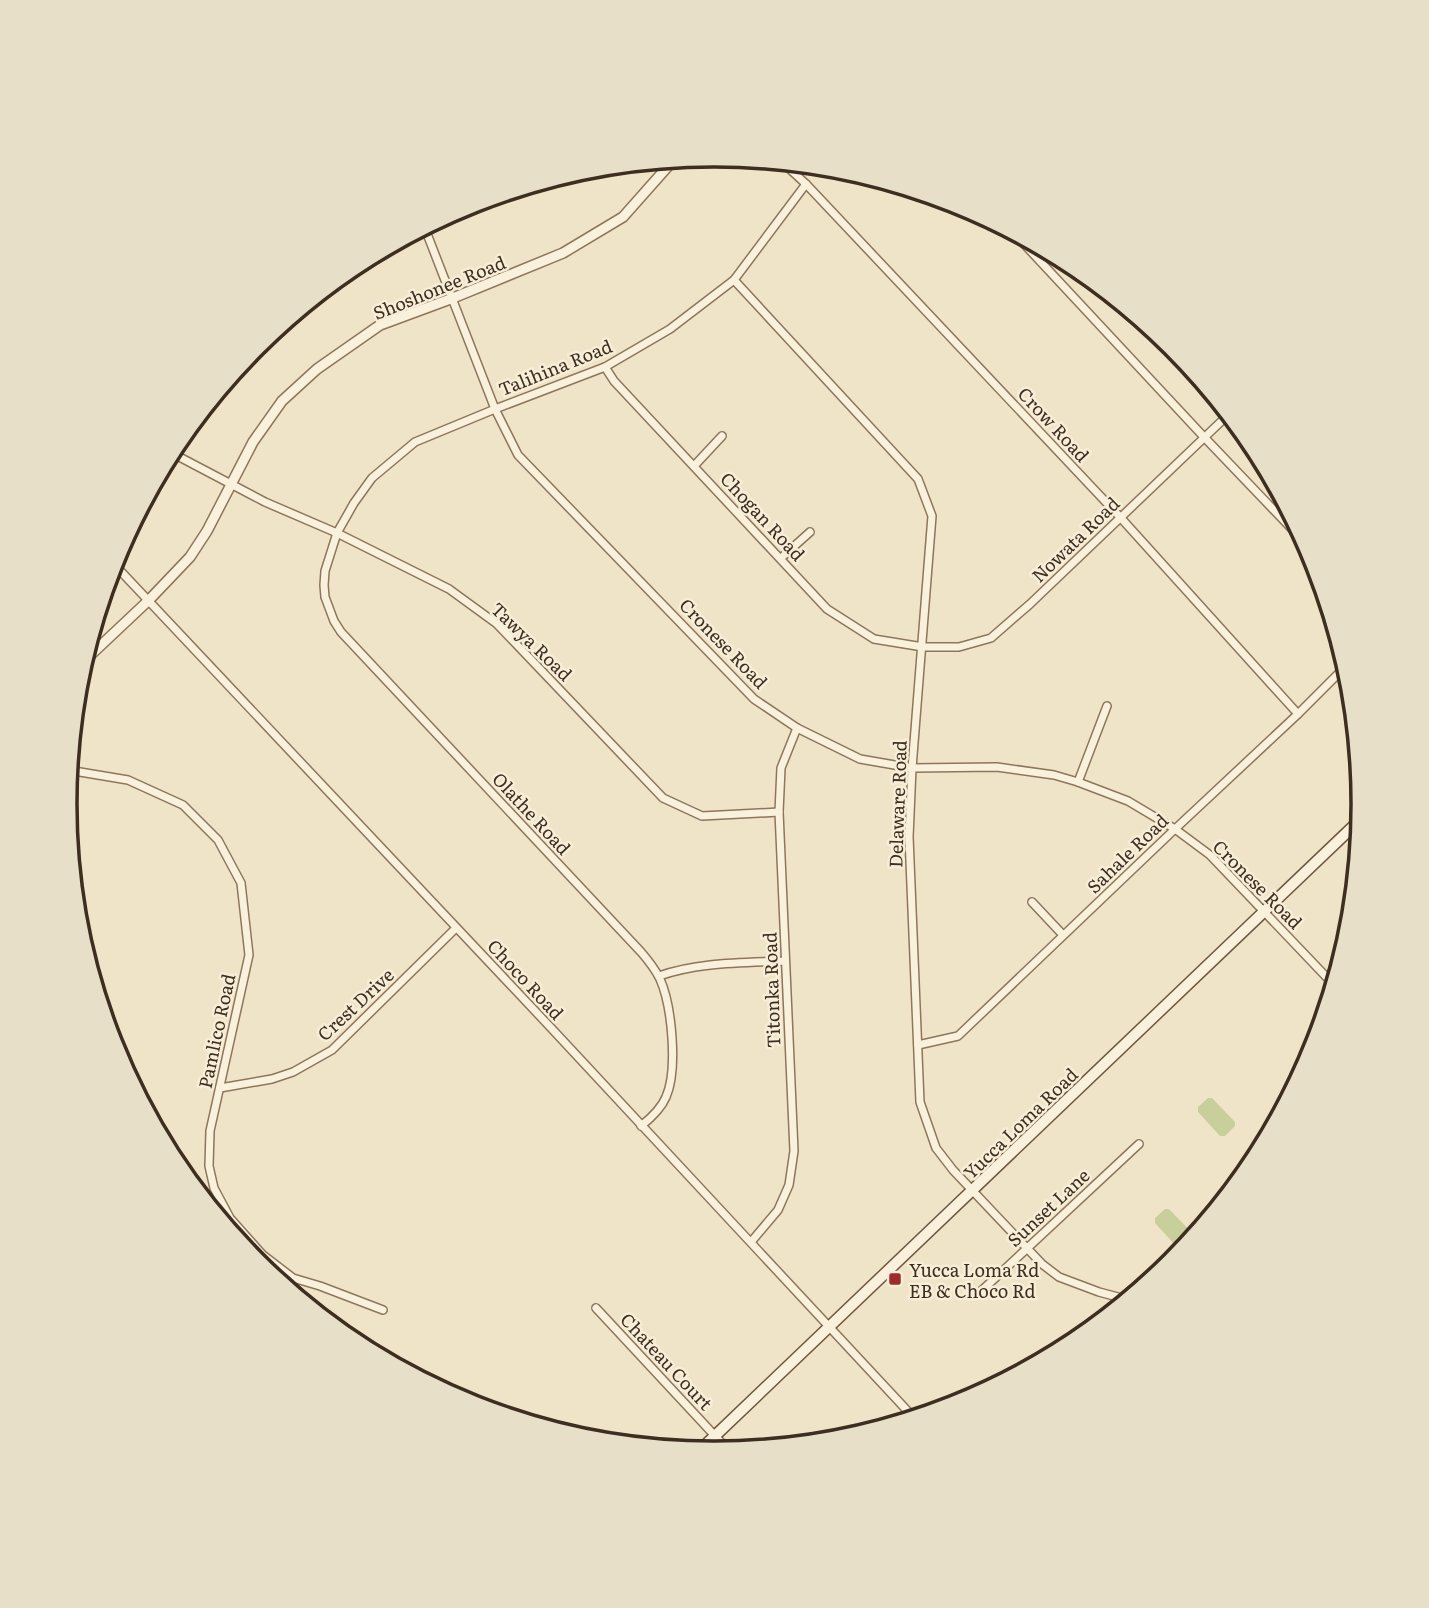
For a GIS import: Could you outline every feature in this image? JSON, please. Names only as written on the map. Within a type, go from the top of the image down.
[{"type":"main road","name":"Yucca Loma Road","points":[[709,1442],[1351,828]]},
{"type":"street","name":"Shoshonee Road","points":[[96,649],[190,557],[207,531],[253,442],[282,401],[317,369],[380,325],[563,253],[623,217],[666,169]]},
{"type":"street","name":"Crow Road","points":[[792,171],[1120,517],[1298,714]]},
{"type":"street","name":"Talihina Road","points":[[338,533],[354,503],[372,478],[415,442],[605,367],[670,329],[734,281],[806,184]]},
{"type":"street","name":"Cronese Road","points":[[428,235],[495,409],[518,455],[754,699],[797,728],[860,759],[912,768],[996,767],[1054,775],[1128,801],[1175,829],[1210,855],[1327,978]]},
{"type":"street","points":[[1034,253],[1287,523]]},
{"type":"street","name":"Delaware Road","points":[[734,281],[918,479],[932,516],[909,837],[920,1102],[936,1148],[972,1191],[1042,1264],[1059,1277],[1118,1297]]},
{"type":"street","name":"Chogan Road","points":[[605,367],[614,381],[827,609],[874,639],[923,647]]},
{"type":"street","name":"Nowata Road","points":[[923,647],[959,647],[992,638],[1223,420]]},
{"type":"street","points":[[694,466],[722,436]]},
{"type":"street","name":"Tawya Road","points":[[179,457],[230,485],[338,533],[449,589],[497,624],[663,798],[702,816],[779,812]]},
{"type":"street","points":[[781,558],[810,532]]},
{"type":"street","name":"Olathe Road","points":[[338,533],[329,557],[324,585],[328,609],[341,632],[641,952],[659,976],[670,1018],[671,1078],[659,1110],[641,1126]]},
{"type":"street","name":"Choco Road","points":[[121,572],[908,1411]]},
{"type":"street","name":"Sahale Road","points":[[918,1045],[958,1035],[1338,674]]},
{"type":"street","points":[[1078,782],[1107,706]]},
{"type":"street","name":"Titonka Road","points":[[751,1242],[778,1210],[789,1185],[794,1151],[779,812],[781,768],[797,728]]},
{"type":"street","name":"Pamlico Road","points":[[78,772],[128,780],[183,805],[218,840],[241,883],[249,955],[210,1131],[209,1166],[214,1188],[228,1216]]},
{"type":"street","points":[[1032,902],[1063,935]]},
{"type":"street","name":"Crest Drive","points":[[220,1088],[272,1079],[293,1072],[332,1050],[456,928]]},
{"type":"street","points":[[659,976],[698,966],[785,961]]},
{"type":"street","name":"Sunset Lane","points":[[978,1294],[1139,1144]]},
{"type":"street","name":"Pamlico Road","points":[[269,1259],[293,1278],[383,1310]]},
{"type":"street","name":"Chateau Court","points":[[596,1308],[720,1442]]},
{"type":"green space","points":[[1208,1098],[1212,1098],[1235,1122],[1235,1126],[1225,1136],[1220,1136],[1198,1112],[1198,1107]]},
{"type":"green space","points":[[1165,1209],[1169,1209],[1189,1230],[1175,1245],[1155,1223],[1155,1218]]},
{"type":"place","name":"Yucca Loma Rd EB & Choco Rd","points":[[895,1279]]}]
